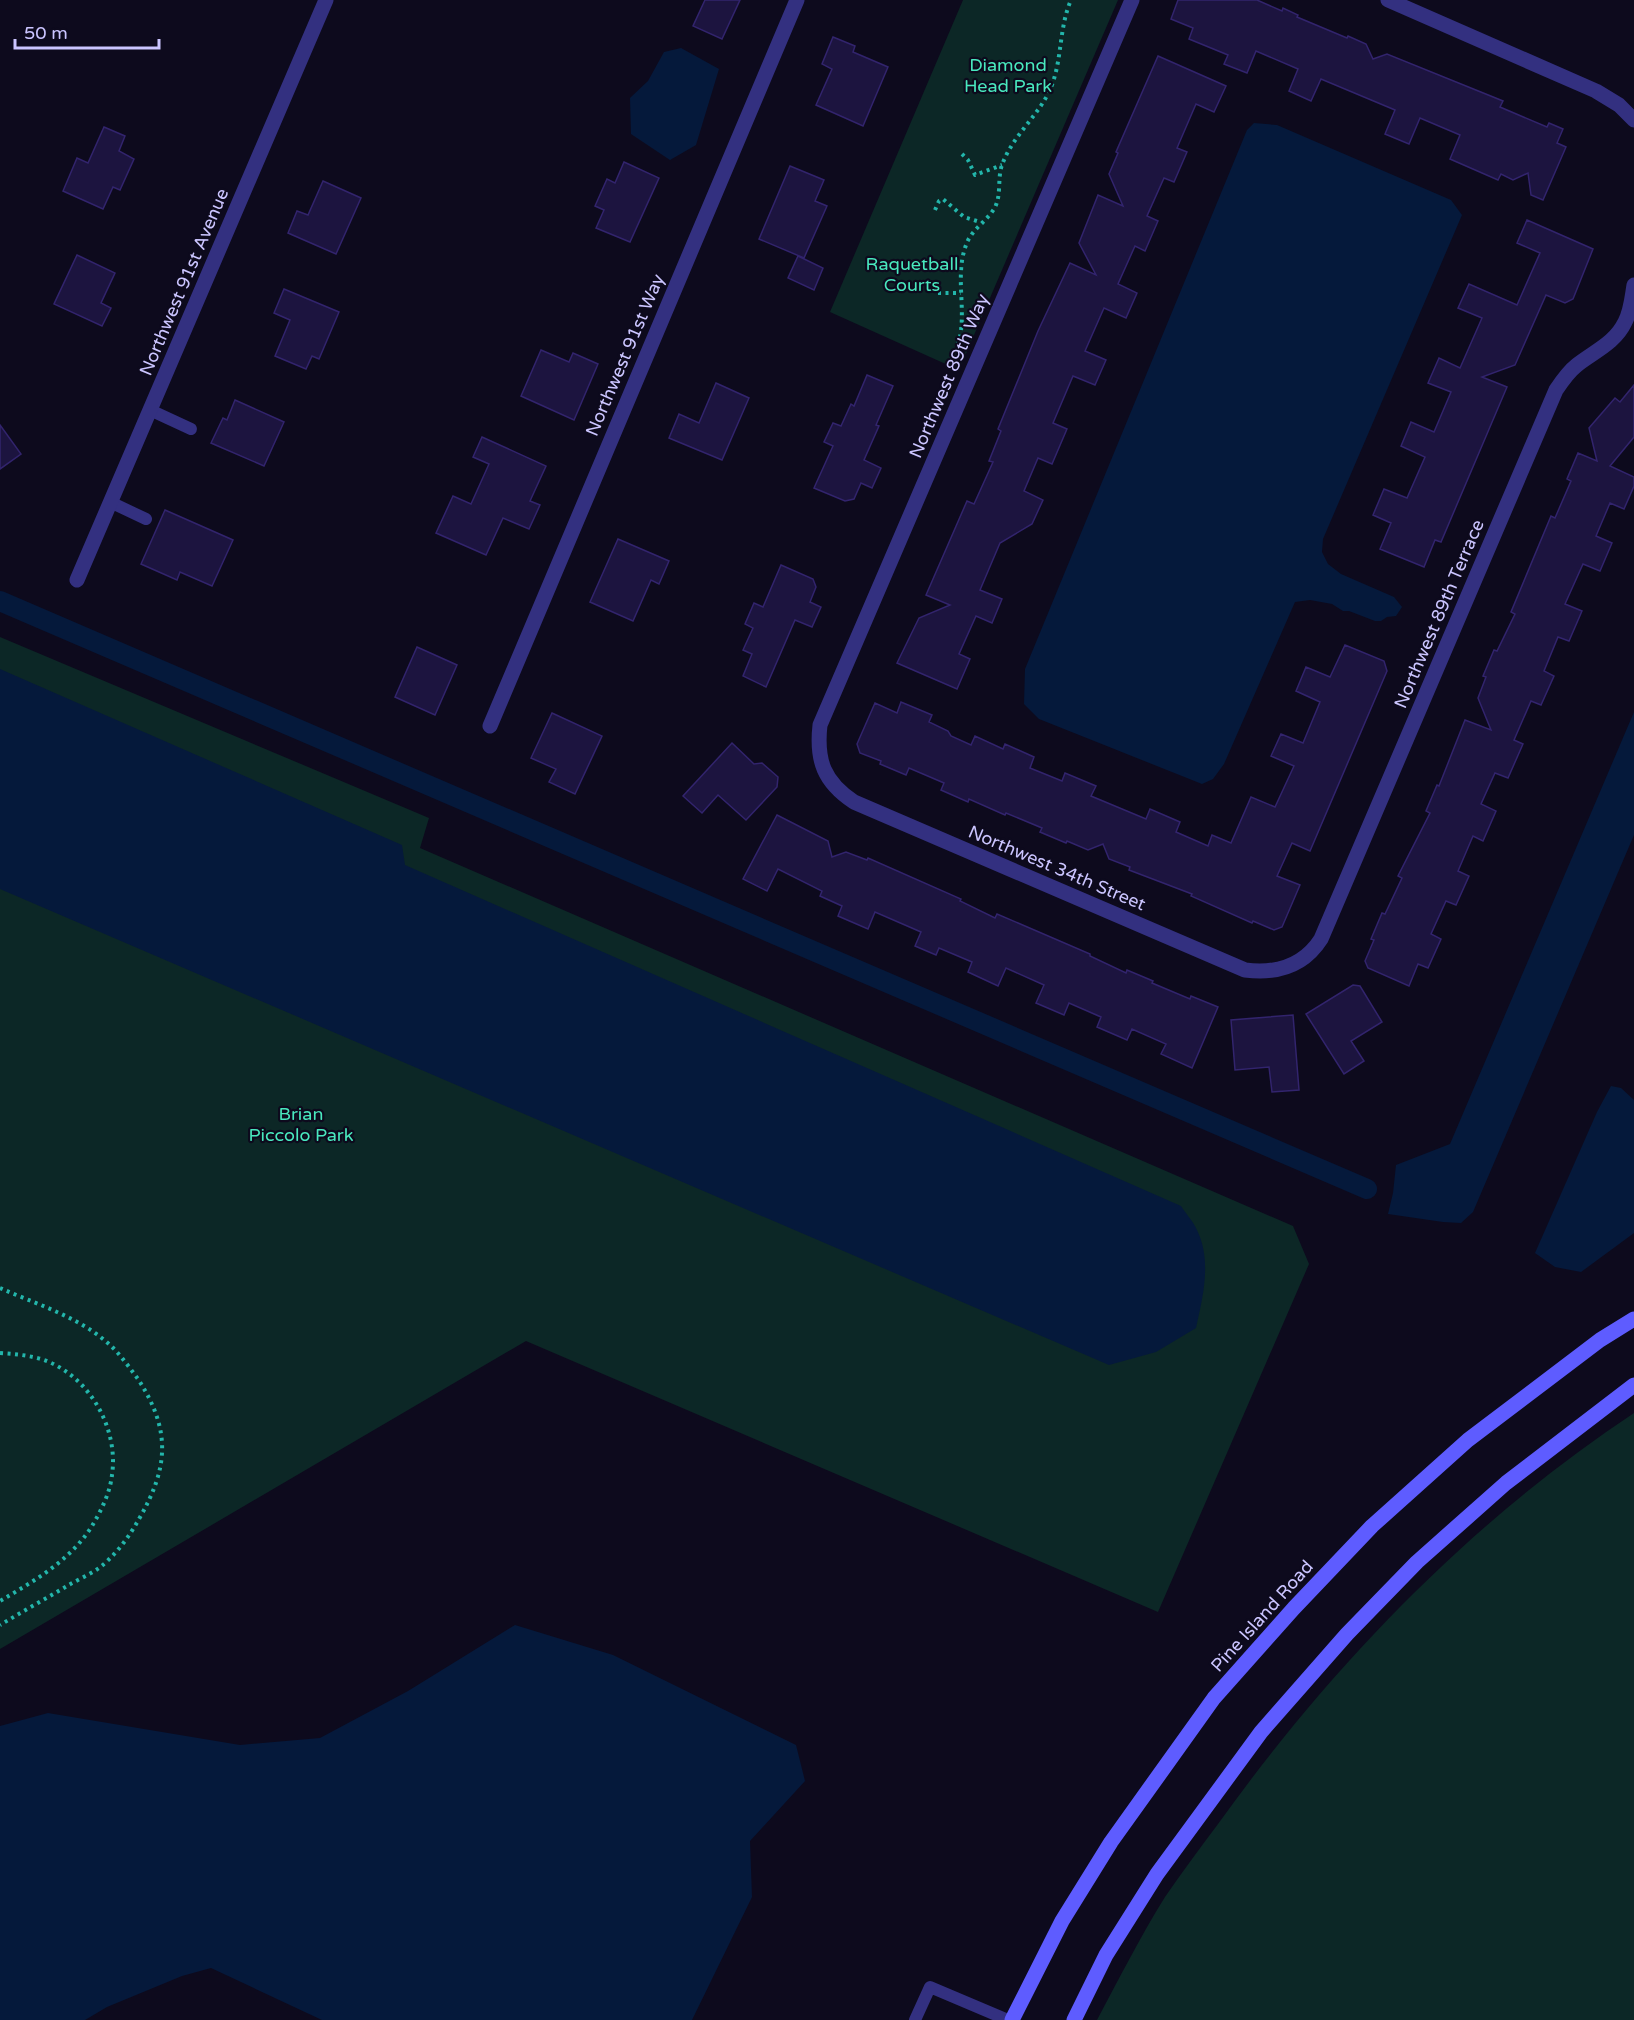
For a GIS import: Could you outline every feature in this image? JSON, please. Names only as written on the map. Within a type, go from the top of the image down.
[{"type":"main road","name":"Pine Island Road","points":[[1010,2020],[1062,1921],[1111,1842],[1215,1698],[1280,1624],[1372,1526],[1468,1440],[1600,1340],[1634,1319]]},
{"type":"main road","points":[[1074,2020],[1106,1955],[1157,1874],[1261,1732],[1347,1634],[1417,1562],[1506,1483],[1634,1385]]},
{"type":"street","name":"Northwest 91st Avenue","points":[[77,579],[326,0]]},
{"type":"street","name":"Northwest 91st Way","points":[[489,726],[797,0]]},
{"type":"street","name":"Northwest 89th Way","points":[[823,770],[819,752],[820,725],[1132,0]]},
{"type":"street","points":[[1388,0],[1596,91],[1619,105],[1634,120]]},
{"type":"street","name":"Northwest 89th Terrace","points":[[1289,967],[1300,962],[1321,939],[1556,390],[1578,364],[1609,344],[1618,333],[1630,310],[1634,285]]},
{"type":"street","name":"Northwest 34th Street","points":[[823,770],[839,792],[854,802],[1245,970],[1274,971],[1289,967]]},
{"type":"lane","points":[[150,410],[191,429]]},
{"type":"lane","points":[[110,502],[146,519]]},
{"type":"lane","points":[[915,2020],[930,1987],[1010,2020]]},
{"type":"path","points":[[948,365],[958,344],[966,244],[993,210],[997,201],[1002,165],[1014,140],[1039,108],[1053,83],[1057,72],[1063,24],[1071,0]]},
{"type":"path","points":[[962,154],[968,160],[975,175],[1002,165]]},
{"type":"path","points":[[935,210],[939,201],[943,199],[964,217],[981,223]]},
{"type":"path","points":[[938,293],[961,292]]},
{"type":"path","points":[[0,1288],[88,1328],[110,1344],[129,1365],[144,1390],[159,1421],[163,1445],[160,1473],[150,1500],[135,1527],[118,1550],[99,1568],[0,1625]]},
{"type":"path","points":[[0,1353],[20,1354],[42,1360],[76,1379],[93,1399],[106,1422],[113,1457],[112,1476],[107,1494],[91,1528],[66,1557],[52,1569],[0,1601]]},
{"type":"green space","name":"Diamond Head Park","points":[[963,0],[1118,0],[959,370],[830,312]]},
{"type":"green space","name":"Brian Piccolo Park","points":[[0,637],[429,818],[420,848],[1293,1226],[1309,1264],[1158,1612],[526,1341],[0,1649]]},
{"type":"green space","points":[[1634,1413],[1634,2020],[1097,2020],[1165,1897],[1262,1765],[1308,1708],[1408,1599],[1461,1549],[1516,1500],[1574,1455]]},
{"type":"water","points":[[681,48],[719,69],[696,145],[670,160],[631,134],[630,98],[648,81],[664,52]]},
{"type":"water","points":[[1254,123],[1277,125],[1451,200],[1462,215],[1323,539],[1322,552],[1328,564],[1341,574],[1394,597],[1402,607],[1396,616],[1375,621],[1343,611],[1332,604],[1310,600],[1295,602],[1224,764],[1213,779],[1202,784],[1039,719],[1024,704],[1025,669],[1247,130]]},
{"type":"water","points":[[0,669],[402,845],[405,865],[1181,1206],[1197,1230],[1204,1254],[1205,1279],[1196,1328],[1156,1352],[1109,1365],[0,889]]},
{"type":"water","points":[[1634,712],[1634,835],[1473,1212],[1461,1223],[1388,1214],[1396,1165],[1450,1144]]},
{"type":"water","points":[[1611,1086],[1621,1088],[1634,1100],[1634,1233],[1581,1272],[1555,1267],[1535,1253],[1597,1112]]},
{"type":"water","points":[[515,1625],[613,1655],[796,1745],[805,1781],[750,1841],[752,1897],[692,2020],[322,2020],[211,1968],[182,1976],[107,2007],[85,2020],[0,2020],[0,1726],[48,1713],[240,1745],[320,1738],[408,1691]]},
{"type":"building","points":[[705,0],[740,0],[722,39],[693,26]]},
{"type":"building","points":[[1178,0],[1257,0],[1282,11],[1283,8],[1298,15],[1297,17],[1366,44],[1373,59],[1387,54],[1503,101],[1500,107],[1547,127],[1549,123],[1563,129],[1557,143],[1566,147],[1543,200],[1531,195],[1528,173],[1513,180],[1501,174],[1498,180],[1450,159],[1460,135],[1420,118],[1409,144],[1385,134],[1395,110],[1321,79],[1311,101],[1289,91],[1298,69],[1256,51],[1247,73],[1224,64],[1228,55],[1189,39],[1193,28],[1171,19]]},
{"type":"building","points":[[833,37],[855,46],[853,52],[888,67],[863,126],[816,105],[832,69],[822,64]]},
{"type":"building","points":[[1158,56],[1226,86],[1214,112],[1196,104],[1177,148],[1187,152],[1174,182],[1164,178],[1147,216],[1158,221],[1145,251],[1135,246],[1118,284],[1137,293],[1126,318],[1104,308],[1085,351],[1106,360],[1095,385],[1073,376],[1053,423],[1067,429],[1052,464],[1038,458],[1024,491],[1043,500],[1032,524],[1000,543],[980,590],[1002,599],[992,623],[976,616],[959,654],[970,659],[957,689],[897,663],[919,618],[950,605],[926,595],[967,501],[974,504],[993,462],[989,461],[1001,431],[998,429],[1038,331],[1070,263],[1096,275],[1079,243],[1098,195],[1123,206],[1109,174],[1118,153],[1116,152]]},
{"type":"building","points":[[104,127],[125,136],[119,151],[134,159],[120,190],[113,187],[103,209],[63,191],[77,158],[88,163]]},
{"type":"building","points":[[624,162],[659,178],[630,242],[596,228],[604,210],[595,206],[607,179],[615,183]]},
{"type":"building","points":[[790,166],[824,180],[815,201],[827,206],[804,258],[759,239]]},
{"type":"building","points":[[323,181],[361,198],[336,254],[288,233],[297,211],[308,215]]},
{"type":"building","points":[[1527,220],[1593,249],[1573,299],[1565,303],[1546,295],[1515,365],[1482,377],[1507,387],[1441,542],[1435,540],[1424,567],[1380,549],[1391,523],[1373,515],[1384,489],[1407,498],[1425,457],[1401,446],[1411,422],[1434,432],[1451,392],[1428,383],[1439,358],[1460,368],[1482,318],[1458,308],[1469,284],[1517,305],[1540,253],[1517,243]]},
{"type":"building","points":[[77,255],[115,273],[101,303],[111,308],[102,326],[54,304]]},
{"type":"building","points":[[798,256],[823,268],[814,290],[788,278]]},
{"type":"building","points":[[284,289],[339,312],[319,359],[312,356],[306,369],[275,356],[290,320],[274,313]]},
{"type":"building","points":[[541,350],[569,362],[573,353],[598,364],[574,420],[521,396]]},
{"type":"building","points":[[867,375],[893,386],[864,460],[881,468],[872,488],[861,483],[854,499],[845,501],[814,488],[833,446],[824,442],[833,423],[841,426],[851,404],[854,406]]},
{"type":"building","points":[[716,383],[749,398],[722,460],[669,438],[679,414],[699,423]]},
{"type":"building","points":[[1634,385],[1634,437],[1610,466],[1634,477],[1634,486],[1624,509],[1610,503],[1596,536],[1612,543],[1600,571],[1583,564],[1565,604],[1582,611],[1569,641],[1558,637],[1544,671],[1554,676],[1541,705],[1531,701],[1514,740],[1523,744],[1508,778],[1495,773],[1481,804],[1496,811],[1483,841],[1473,836],[1458,871],[1469,876],[1456,905],[1446,901],[1431,934],[1441,939],[1428,968],[1418,964],[1409,986],[1368,968],[1365,961],[1374,940],[1371,939],[1382,913],[1385,914],[1402,878],[1398,876],[1430,813],[1426,811],[1437,785],[1439,786],[1465,720],[1491,730],[1478,698],[1486,677],[1483,676],[1494,650],[1497,651],[1515,614],[1511,612],[1551,516],[1555,518],[1571,481],[1567,479],[1578,453],[1597,461],[1589,428],[1615,398],[1620,402]]},
{"type":"building","points":[[235,400],[284,422],[264,466],[211,443],[223,418],[227,420]]},
{"type":"building","points":[[0,425],[21,454],[0,469]]},
{"type":"building","points":[[482,437],[546,466],[530,501],[540,505],[529,529],[503,518],[486,555],[436,533],[453,496],[471,504],[489,464],[473,457]]},
{"type":"building","points":[[165,510],[233,540],[212,586],[180,572],[177,580],[141,564]]},
{"type":"building","points":[[618,539],[669,561],[659,584],[651,580],[633,621],[590,602]]},
{"type":"building","points":[[781,565],[813,579],[816,587],[810,602],[821,607],[812,627],[795,620],[766,687],[743,676],[752,654],[743,650],[753,628],[745,624],[754,603],[763,607]]},
{"type":"building","points":[[1345,645],[1384,661],[1387,671],[1310,851],[1292,843],[1277,876],[1300,885],[1282,927],[1274,930],[1253,921],[1252,923],[1191,896],[1192,894],[1129,870],[1130,867],[1109,859],[1103,844],[1088,850],[1067,841],[1066,843],[1040,832],[1042,828],[941,790],[944,783],[909,768],[906,775],[880,764],[881,761],[860,753],[857,744],[875,703],[897,713],[901,702],[932,715],[929,722],[971,745],[975,736],[1003,749],[1005,744],[1034,757],[1030,768],[1062,781],[1065,773],[1096,786],[1091,796],[1146,819],[1150,809],[1180,822],[1176,832],[1208,846],[1212,835],[1231,843],[1251,797],[1275,807],[1294,766],[1271,756],[1281,734],[1303,743],[1320,702],[1296,691],[1306,667],[1330,677]]},
{"type":"building","points":[[417,647],[457,665],[435,715],[395,697]]},
{"type":"building","points":[[552,713],[602,736],[575,794],[549,782],[556,769],[531,758]]},
{"type":"building","points":[[732,743],[754,764],[762,763],[778,777],[777,787],[746,820],[718,795],[702,813],[683,796]]},
{"type":"building","points":[[777,815],[828,841],[832,857],[846,852],[867,860],[868,858],[961,899],[960,901],[995,918],[997,914],[1090,954],[1126,973],[1127,970],[1190,999],[1191,996],[1218,1007],[1192,1068],[1161,1054],[1166,1044],[1132,1029],[1127,1040],[1097,1027],[1101,1017],[1069,1003],[1064,1015],[1036,1003],[1044,985],[1006,968],[998,986],[968,972],[972,962],[939,948],[936,955],[915,946],[921,932],[875,912],[868,929],[838,916],[842,906],[820,896],[822,891],[778,869],[767,891],[743,879]]},
{"type":"building","points":[[1353,985],[1360,986],[1382,1022],[1351,1041],[1364,1061],[1344,1074],[1306,1014]]},
{"type":"building","points":[[1293,1015],[1299,1090],[1272,1092],[1269,1067],[1235,1070],[1231,1020]]},
{"type":"waterway","points":[[0,601],[1367,1189]]},
{"type":"park label","name":"Raquetball Courts","points":[[912,274]]}]
